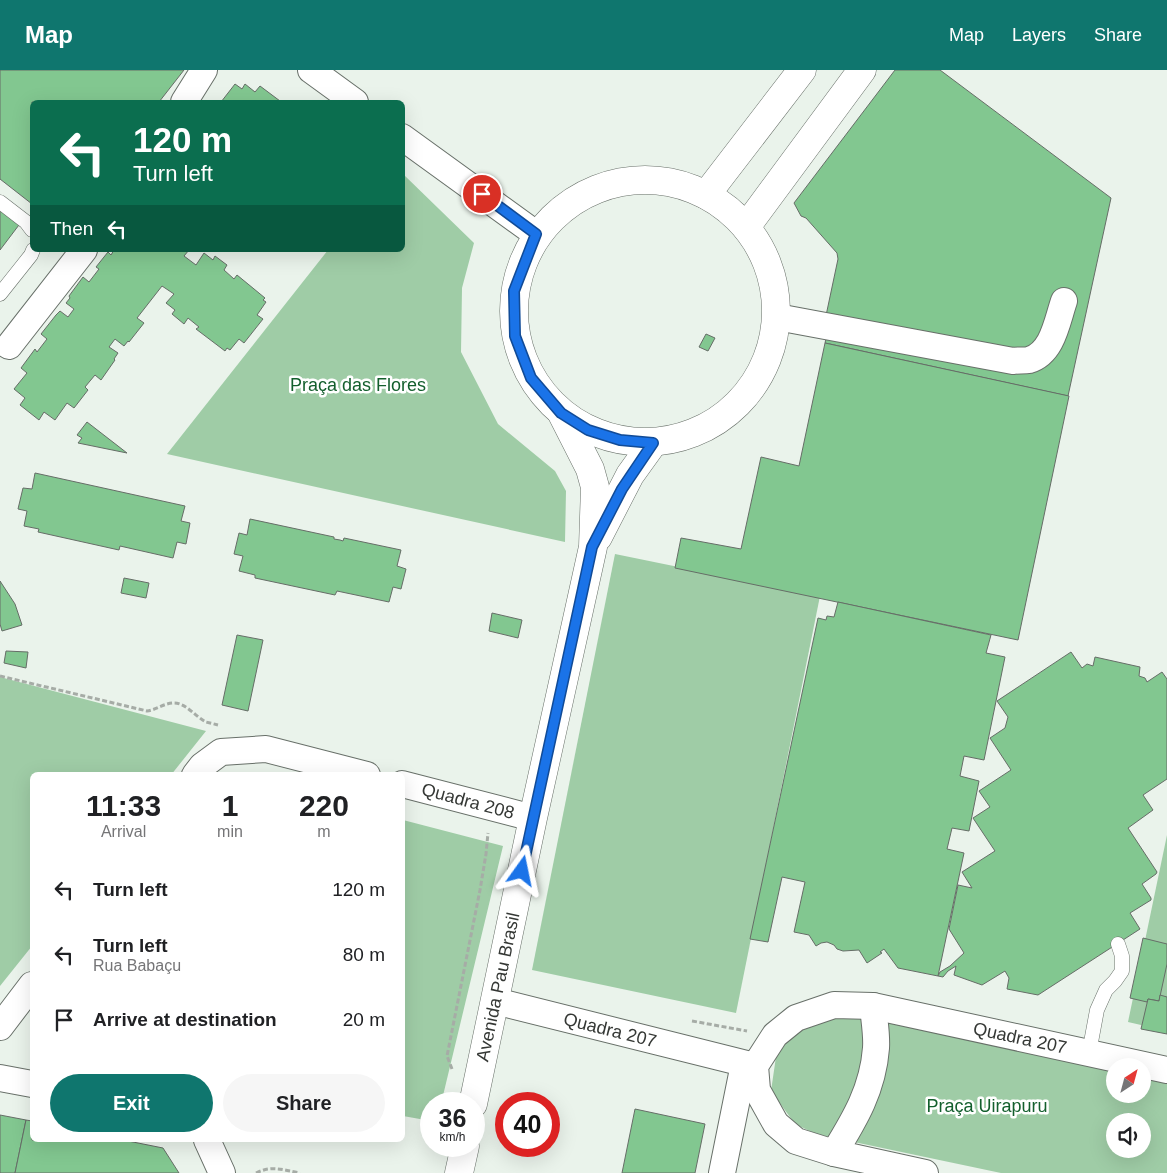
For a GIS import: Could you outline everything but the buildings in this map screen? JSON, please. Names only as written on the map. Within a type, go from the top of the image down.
[{"type":"street","points":[[185,100],[204,70]]},
{"type":"street","points":[[311,70],[352,100]]},
{"type":"street","points":[[706,195],[802,70]]},
{"type":"street","points":[[746,227],[862,70]]},
{"type":"street","points":[[405,139],[536,234]]},
{"type":"street","points":[[626,180],[667,182],[706,195],[728,209],[746,227],[770,269],[776,317],[766,364],[739,404],[700,431],[653,443],[620,440],[588,430],[561,413],[531,378],[515,336],[514,291],[536,234],[554,215],[587,192],[626,180]]},
{"type":"street","points":[[9,346],[82,252]]},
{"type":"street","points":[[776,317],[1013,361],[1029,360],[1038,355],[1051,342],[1064,301]]},
{"type":"street","name":"Avenida Pau Brasil","points":[[476,1092],[592,547],[595,487],[590,469],[561,413]]},
{"type":"street","name":"Avenida Pau Brasil","points":[[592,547],[622,489],[653,443]]},
{"type":"street","points":[[197,772],[202,766],[221,752],[266,749],[355,772]]},
{"type":"street","name":"Quadra 208","points":[[405,785],[533,818]]},
{"type":"street","points":[[0,1027],[30,987]]},
{"type":"street","name":"Quadra 207","points":[[495,1001],[749,1065],[796,1018],[834,1004],[873,1006],[1167,1070]]},
{"type":"street","points":[[834,1153],[854,1121],[871,1084],[877,1046],[873,1006]]},
{"type":"street","points":[[749,1065],[757,1090],[776,1124],[796,1141],[834,1153],[925,1173]]},
{"type":"street","points":[[722,1173],[749,1065]]},
{"type":"street","points":[[0,1078],[30,1084]]},
{"type":"street","points":[[208,1142],[222,1173]]},
{"type":"street","points":[[459,1173],[462,1157]]},
{"type":"lane","points":[[0,202],[30,227]]},
{"type":"lane","points":[[0,294],[32,252]]},
{"type":"lane","points":[[1089,1053],[1097,1010],[1106,990],[1122,971],[1122,956],[1118,944]]},
{"type":"path","points":[[0,676],[147,711],[174,703],[181,704],[206,722],[220,725]]},
{"type":"path","points":[[455,1075],[447,1056],[486,854],[490,807]]},
{"type":"path","points":[[683,1020],[776,1036]]},
{"type":"path","points":[[256,1173],[266,1168],[300,1173]]},
{"type":"green space","name":"Praça das Flores","points":[[405,176],[474,243],[462,288],[461,352],[498,424],[555,471],[566,491],[565,542],[167,454],[326,252],[405,252]]},
{"type":"green space","points":[[615,554],[820,596],[736,1013],[532,970]]},
{"type":"green space","points":[[0,677],[206,731],[173,772],[30,772],[30,948],[0,986]]},
{"type":"green space","points":[[405,821],[503,846],[444,1092],[420,1092],[420,1119],[405,1116]]},
{"type":"green space","points":[[1167,835],[1167,1031],[1128,1022]]},
{"type":"green space","name":"Praça Uirapuru","points":[[847,1013],[1106,1067],[1106,1103],[1151,1103],[1151,1077],[1167,1080],[1167,1173],[1001,1173],[816,1134],[795,1124],[771,1091],[778,1043],[806,1014]]},
{"type":"route","points":[[482,194],[536,234],[514,291],[515,336],[531,378],[561,413],[588,430],[620,440],[653,443],[622,489],[592,547],[522,871]]}]
